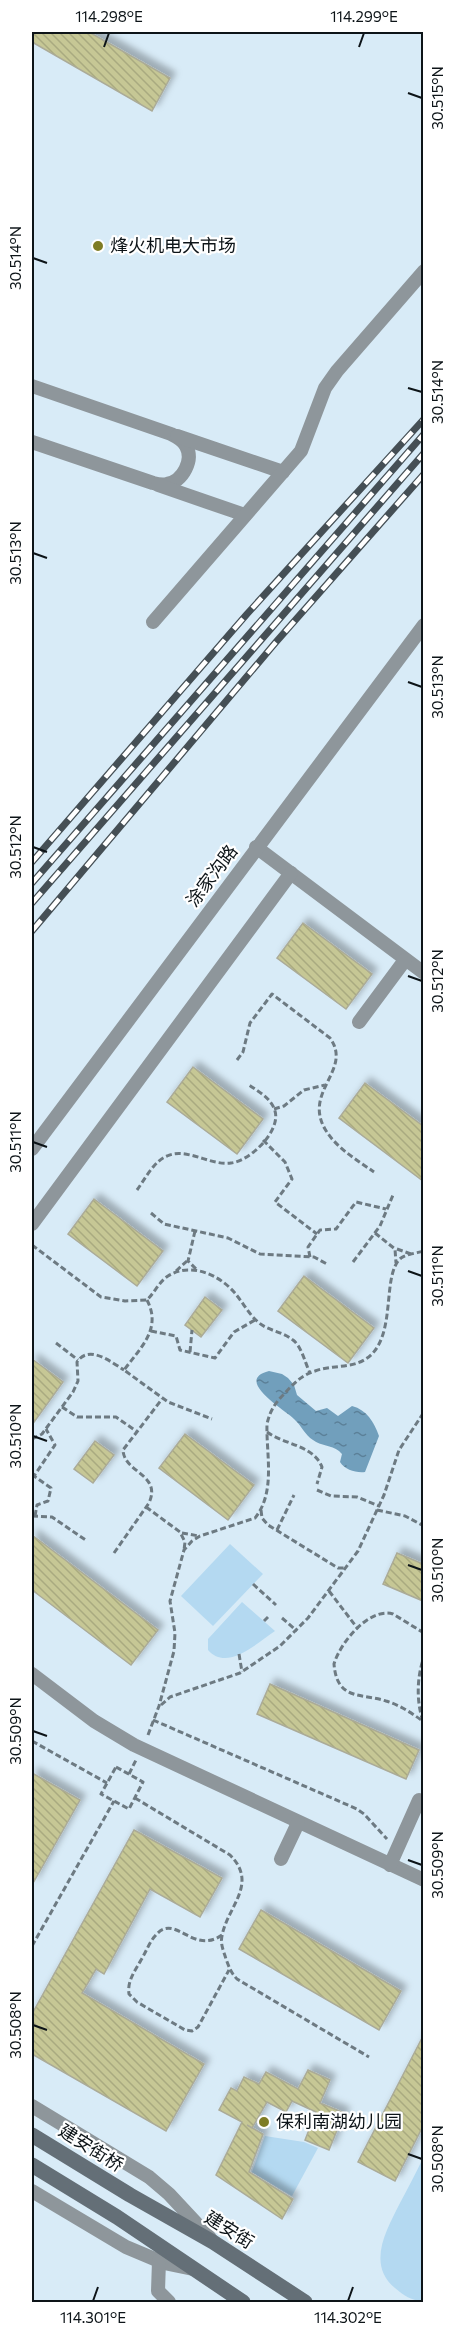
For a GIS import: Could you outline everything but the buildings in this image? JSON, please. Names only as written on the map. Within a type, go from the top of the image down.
[{"type":"main road","name":"建安街桥","points":[[32,2134],[130,2195]]},
{"type":"main road","points":[[32,2165],[117,2217],[243,2302]]},
{"type":"main road","name":"建安街","points":[[130,2195],[213,2242],[305,2302]]},
{"type":"street","points":[[153,622],[301,451],[326,388],[337,371],[423,271]]},
{"type":"street","points":[[32,386],[283,472]]},
{"type":"street","points":[[153,483],[166,485],[177,480],[185,472],[189,459],[187,446],[180,438],[171,434]]},
{"type":"street","points":[[32,442],[244,515]]},
{"type":"street","name":"涂家沟路","points":[[32,1149],[423,625]]},
{"type":"street","points":[[256,847],[423,973]]},
{"type":"street","points":[[32,1224],[291,873]]},
{"type":"street","points":[[358,1022],[405,960]]},
{"type":"street","points":[[32,1674],[94,1721],[134,1745],[423,1880]]},
{"type":"street","points":[[390,1865],[420,1800]]},
{"type":"street","points":[[281,1859],[298,1823]]},
{"type":"street","points":[[32,2106],[149,2177],[169,2194],[213,2242]]},
{"type":"street","points":[[32,2191],[126,2247],[159,2261],[198,2270]]},
{"type":"street","points":[[159,2261],[158,2291],[169,2302]]},
{"type":"path","points":[[237,1060],[243,1052],[250,1023],[272,994],[332,1041],[336,1064],[320,1097],[322,1121],[326,1131],[342,1149],[374,1172]]},
{"type":"path","points":[[137,1190],[158,1162],[166,1156],[183,1154],[219,1163],[231,1163],[246,1158],[271,1131],[275,1121],[274,1109],[269,1101],[249,1085]]},
{"type":"path","points":[[274,1109],[284,1106],[304,1090],[326,1085]]},
{"type":"path","points":[[263,1140],[285,1162],[292,1179],[275,1202],[317,1234]]},
{"type":"path","points":[[353,1262],[382,1223],[393,1195]]},
{"type":"path","points":[[310,1257],[308,1247],[320,1230],[336,1229],[356,1202],[386,1209]]},
{"type":"path","points":[[151,1213],[164,1224],[228,1238],[265,1255],[318,1258],[327,1264]]},
{"type":"path","points":[[147,1300],[161,1282],[188,1260],[195,1231]]},
{"type":"path","points":[[375,1233],[395,1249],[412,1254]]},
{"type":"path","points":[[32,1245],[101,1296],[113,1300],[147,1300]]},
{"type":"path","points":[[184,1550],[200,1536],[255,1518],[261,1509],[269,1478],[267,1432],[269,1415],[275,1403],[295,1383],[310,1373],[357,1364],[374,1352],[386,1327],[397,1257],[395,1249]]},
{"type":"path","points":[[395,1268],[401,1258],[423,1251]]},
{"type":"path","points":[[188,1260],[190,1265],[199,1271],[224,1282],[264,1328],[293,1340],[310,1373]]},
{"type":"path","points":[[174,1272],[190,1269],[199,1271]]},
{"type":"path","points":[[124,1370],[151,1331],[152,1312],[147,1300]]},
{"type":"path","points":[[151,1331],[176,1336],[180,1350],[215,1358],[234,1332],[256,1320]]},
{"type":"path","points":[[190,1353],[192,1330]]},
{"type":"path","points":[[56,1343],[78,1360]]},
{"type":"path","points":[[32,1439],[39,1437],[46,1429],[76,1386],[78,1360],[88,1354],[106,1358],[162,1399],[213,1419]]},
{"type":"path","points":[[114,1553],[152,1496],[151,1486],[144,1475],[125,1460],[123,1454],[125,1446],[162,1399]]},
{"type":"path","points":[[62,1407],[77,1417],[116,1417],[137,1431]]},
{"type":"path","points":[[180,1532],[185,1542],[184,1550],[171,1594],[175,1646],[159,1706],[170,1697],[242,1672],[280,1646],[297,1631],[358,1551],[378,1508],[399,1450],[423,1412]]},
{"type":"path","points":[[46,1429],[55,1445],[34,1476],[51,1488],[48,1501],[37,1505],[33,1516],[52,1517],[87,1541]]},
{"type":"path","points":[[267,1432],[314,1455],[322,1467],[317,1484]]},
{"type":"path","points":[[317,1490],[331,1496],[357,1497],[378,1508],[405,1516],[423,1526]]},
{"type":"path","points":[[277,1530],[294,1495]]},
{"type":"path","points":[[146,1507],[180,1532],[200,1536]]},
{"type":"path","points":[[261,1509],[264,1521]]},
{"type":"path","points":[[251,1520],[264,1521],[338,1568],[346,1568]]},
{"type":"path","points":[[338,1568],[339,1578]]},
{"type":"path","points":[[253,1584],[276,1605]]},
{"type":"path","points":[[329,1591],[357,1629]]},
{"type":"path","points":[[423,1633],[405,1620],[388,1613],[376,1615],[357,1629],[342,1647],[336,1659],[335,1670],[339,1683],[349,1693],[386,1701],[423,1722],[418,1682],[423,1657]]},
{"type":"path","points":[[264,1622],[268,1617]]},
{"type":"path","points":[[282,1618],[297,1631]]},
{"type":"path","points":[[239,1654],[242,1672]]},
{"type":"path","points":[[153,1720],[357,1809],[383,1836],[398,1847]]},
{"type":"path","points":[[32,1741],[107,1783]]},
{"type":"path","points":[[116,1767],[143,1782],[129,1809],[101,1794],[107,1783],[116,1767]]},
{"type":"path","points":[[135,1798],[236,1860],[242,1874],[242,1888],[222,1935],[229,1968],[237,1979],[369,2057]]},
{"type":"path","points":[[32,1946],[114,1800]]},
{"type":"path","points":[[222,1935],[203,1942],[175,1928],[161,1930],[153,1939],[131,1978],[129,1994],[136,2002],[185,2030],[192,2031],[198,2027],[227,1976],[229,1968]]},
{"type":"shaded area","points":[[230,1544],[263,1574],[213,1626],[181,1596]]},
{"type":"shaded area","points":[[242,1602],[275,1631],[251,1648],[233,1657],[216,1656],[208,1650],[208,1639]]},
{"type":"shaded area","points":[[265,2136],[304,2142],[318,2148],[292,2196],[252,2172]]},
{"type":"shaded area","points":[[423,2158],[424,2301],[419,2301],[404,2295],[386,2279],[380,2257],[385,2235]]},
{"type":"water","points":[[269,1371],[288,1378],[294,1385],[297,1395],[316,1411],[327,1408],[338,1416],[352,1406],[366,1414],[379,1436],[365,1472],[345,1467],[340,1462],[342,1454],[339,1451],[310,1438],[294,1419],[265,1395],[256,1381],[259,1375]]},
{"type":"railway","points":[[32,862],[247,614],[424,419]]},
{"type":"railway","points":[[32,883],[424,434]]},
{"type":"railway","points":[[32,903],[424,453]]},
{"type":"railway","points":[[32,931],[276,642],[424,474]]},
{"type":"place","name":"烽火机电大市场","points":[[98,246]]},
{"type":"place","name":"保利南湖幼儿园","points":[[264,2122]]}]
